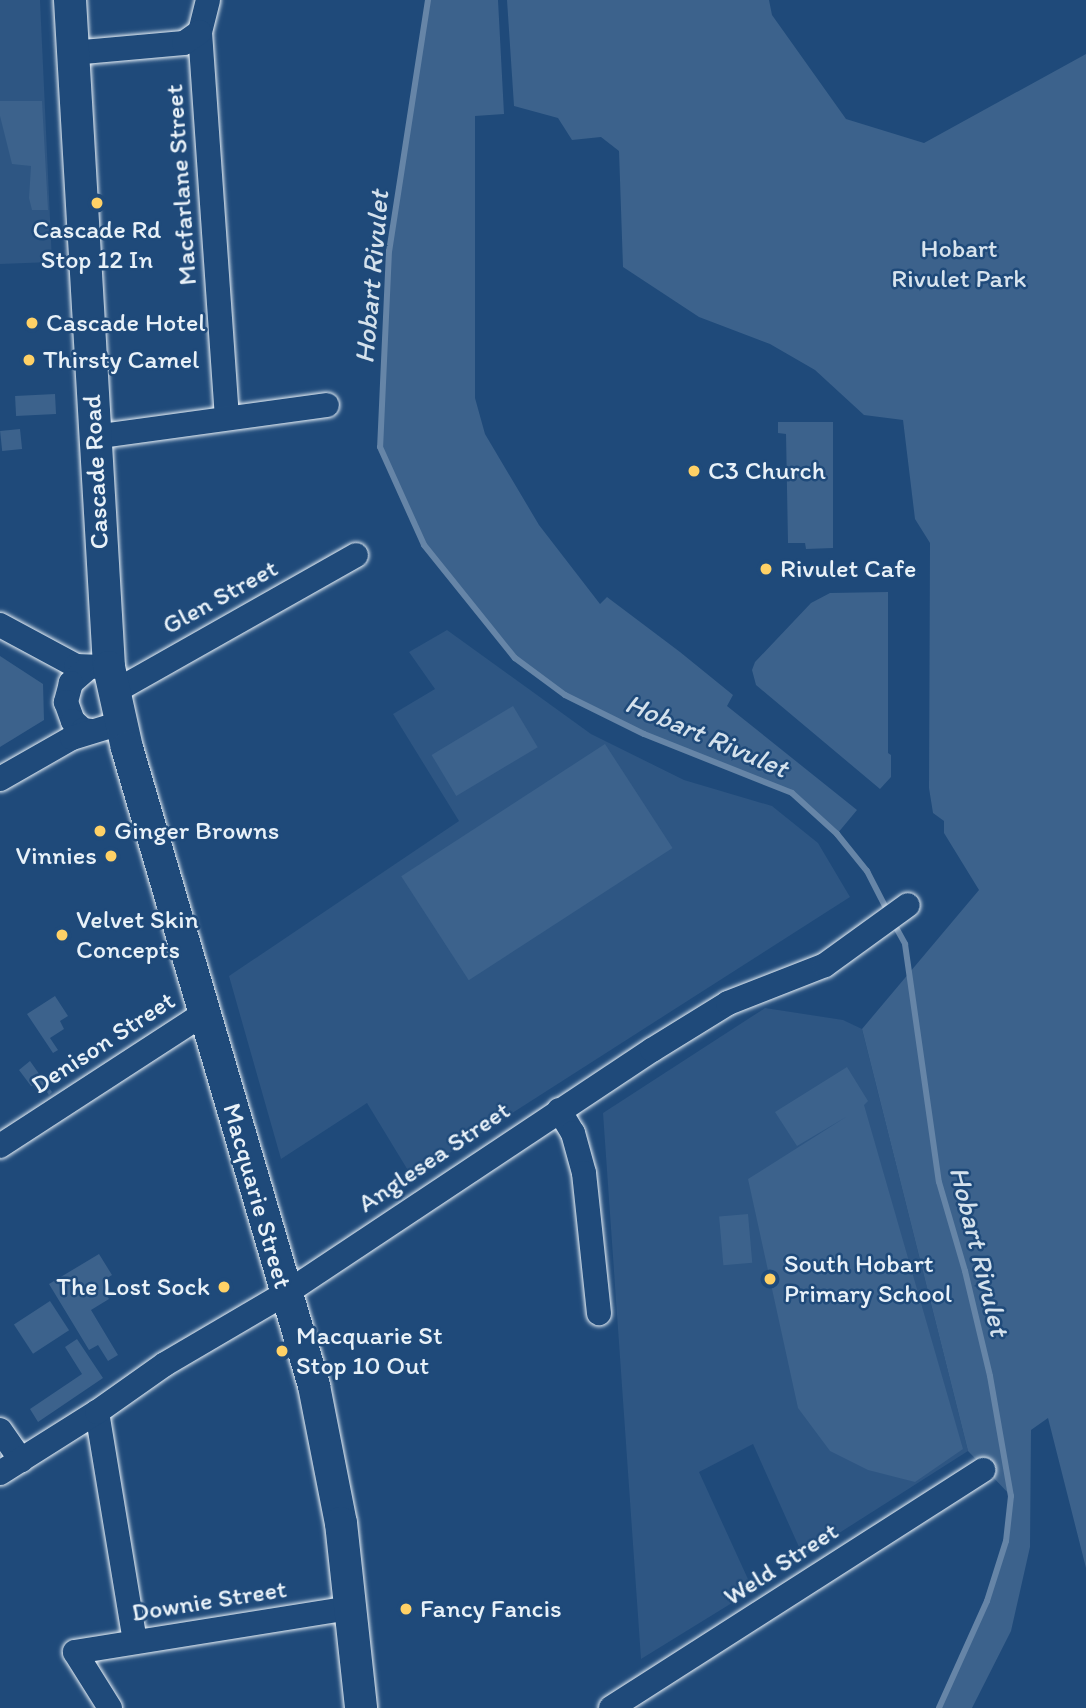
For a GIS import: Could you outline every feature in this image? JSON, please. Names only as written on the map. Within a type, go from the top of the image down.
[{"type":"street","name":"Cascade Road","points":[[70,0],[94,437],[103,676]]},
{"type":"street","name":"Macfarlane Street","points":[[208,0],[200,32],[228,418]]},
{"type":"street","points":[[72,53],[184,43],[200,32]]},
{"type":"street","points":[[94,437],[327,405]]},
{"type":"street","name":"Glen Street","points":[[103,676],[356,555]]},
{"type":"street","points":[[0,625],[21,639],[103,676]]},
{"type":"street","points":[[21,639],[63,684],[73,721],[83,730],[106,727]]},
{"type":"street","points":[[27,761],[53,732],[71,683],[103,676]]},
{"type":"street","name":"Macquarie Street","points":[[103,676],[106,727],[203,1014],[286,1293],[330,1456],[351,1608],[361,1708]]},
{"type":"street","points":[[0,779],[27,761],[106,727]]},
{"type":"street","name":"Anglesea Street","points":[[10,1466],[97,1412],[165,1364],[286,1293],[559,1110],[728,1003],[825,965],[908,905]]},
{"type":"street","name":"Denison Street","points":[[0,1146],[203,1014]]},
{"type":"street","points":[[559,1110],[573,1133],[584,1173],[599,1313]]},
{"type":"street","points":[[97,1412],[135,1642]]},
{"type":"street","points":[[0,1430],[10,1466]]},
{"type":"street","name":"Weld Street","points":[[611,1708],[983,1470]]},
{"type":"street","name":"Downie Street","points":[[110,1708],[75,1652],[351,1608]]},
{"type":"shaded area","points":[[0,0],[40,0],[52,262],[0,264]]},
{"type":"shaded area","points":[[447,630],[591,734],[684,780],[772,806],[818,843],[850,897],[412,1177],[367,1103],[281,1159],[229,976],[459,821],[393,714],[435,689],[409,652]]},
{"type":"shaded area","name":"South Hobart Primary School","points":[[765,1008],[843,1020],[862,1029],[968,1451],[803,1556],[753,1444],[699,1472],[753,1590],[641,1659],[603,1113]]},
{"type":"green space","points":[[428,0],[498,0],[504,114],[475,116],[475,398],[485,434],[539,525],[600,604],[607,597],[680,652],[733,695],[727,706],[857,810],[837,834],[792,793],[644,734],[565,695],[515,658],[424,545],[380,447],[389,251]]},
{"type":"green space","name":"Hobart Rivulet Park","points":[[507,0],[769,0],[772,15],[846,119],[924,143],[1086,54],[1086,1568],[1048,1418],[1031,1430],[1030,1547],[1011,1631],[972,1708],[939,1708],[987,1601],[1006,1541],[1011,1496],[968,1451],[862,1029],[979,890],[944,833],[944,821],[933,813],[929,788],[930,543],[915,519],[903,420],[864,415],[815,370],[770,344],[699,317],[623,267],[619,151],[601,137],[572,140],[558,118],[514,106]]},
{"type":"green space","points":[[0,101],[42,101],[48,210],[32,210],[29,198],[31,166],[12,164],[0,116]]},
{"type":"green space","points":[[55,394],[56,414],[16,416],[15,396]]},
{"type":"green space","points":[[778,422],[833,422],[833,548],[806,549],[805,543],[788,543],[786,434],[778,433]]},
{"type":"green space","points":[[20,429],[22,449],[2,451],[0,431]]},
{"type":"green space","points":[[888,592],[888,753],[891,755],[891,777],[880,789],[756,685],[752,670],[755,662],[811,603],[830,593]]},
{"type":"green space","points":[[0,656],[43,684],[44,720],[0,747]]},
{"type":"green space","points":[[513,706],[538,747],[456,796],[432,755]]},
{"type":"green space","points":[[605,744],[673,848],[469,980],[401,876]]},
{"type":"green space","points":[[55,996],[68,1016],[60,1021],[64,1029],[50,1038],[58,1050],[53,1053],[27,1014]]},
{"type":"green space","points":[[30,1061],[52,1092],[49,1095],[42,1085],[31,1086],[19,1070]]},
{"type":"green space","points":[[847,1067],[868,1101],[864,1105],[963,1449],[915,1482],[868,1470],[830,1451],[798,1408],[748,1179],[846,1117],[797,1146],[775,1112]]},
{"type":"green space","points":[[748,1214],[752,1263],[723,1265],[719,1217]]},
{"type":"green space","points":[[99,1254],[112,1275],[104,1280],[109,1288],[104,1291],[109,1299],[91,1310],[118,1355],[108,1361],[98,1345],[89,1350],[49,1284]]},
{"type":"green space","points":[[50,1301],[69,1330],[33,1354],[14,1324]]},
{"type":"green space","points":[[77,1339],[103,1378],[38,1422],[30,1409],[82,1374],[65,1347]]},
{"type":"waterway","name":"Hobart Rivulet","points":[[428,0],[389,251],[380,447],[424,545],[515,658],[565,695],[644,734],[792,793],[837,834],[867,871],[888,912]]},
{"type":"waterway","name":"Hobart Rivulet","points":[[893,922],[905,944],[939,1182],[965,1271],[990,1376],[1011,1496],[1006,1541],[987,1601],[939,1708]]},
{"type":"place","name":"Cascade Rd Stop 12 In","points":[[97,203]]},
{"type":"place","name":"Cascade Hotel","points":[[32,323]]},
{"type":"place","name":"Thirsty Camel","points":[[29,360]]},
{"type":"place","name":"C3 Church","points":[[694,471]]},
{"type":"place","name":"Rivulet Cafe","points":[[766,569]]},
{"type":"place","name":"Ginger Browns","points":[[100,831]]},
{"type":"place","name":"Vinnies","points":[[111,856]]},
{"type":"place","name":"Velvet Skin Concepts","points":[[62,935]]},
{"type":"place","name":"South Hobart Primary School","points":[[770,1279]]},
{"type":"place","name":"The Lost Sock","points":[[224,1287]]},
{"type":"place","name":"Macquarie St Stop 10 Out","points":[[282,1351]]},
{"type":"place","name":"Fancy Fancis","points":[[406,1609]]}]
